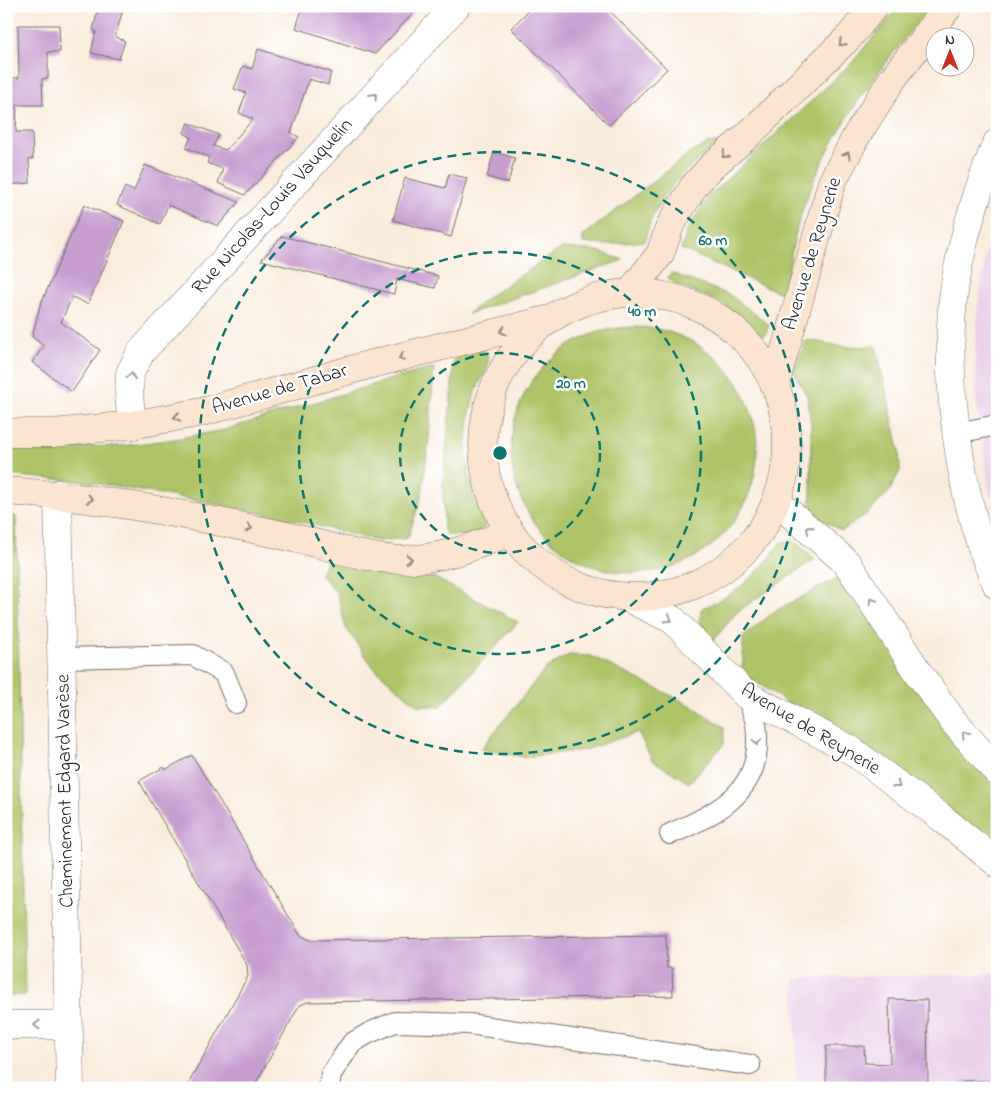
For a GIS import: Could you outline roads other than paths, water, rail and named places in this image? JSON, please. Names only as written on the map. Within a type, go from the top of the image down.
[{"type":"main road","points":[[629,294],[660,254],[670,226],[694,186],[712,166],[748,136],[850,36],[874,6]]},
{"type":"main road","name":"Avenue de Reynerie","points":[[775,385],[832,182],[857,136],[893,78],[949,6]]},
{"type":"main road","points":[[629,294],[676,299],[702,308],[725,322],[745,340],[762,361],[775,385],[783,406],[787,433],[784,479],[777,502],[766,523],[752,542],[717,574],[696,585],[673,592],[626,597],[577,585],[551,572],[529,554],[510,532],[498,512],[489,489],[483,442],[485,418],[502,372],[514,352],[531,334],[550,319],[587,301],[629,294]]},
{"type":"main road","name":"Avenue de Tabar","points":[[6,433],[53,433],[132,425],[202,412],[368,365],[550,319]]},
{"type":"main road","points":[[6,491],[58,494],[161,510],[376,557],[415,560],[457,554],[510,532]]},
{"type":"street","name":"Rue Nicolas-Louis Vauquelin","points":[[132,425],[129,394],[130,373],[141,352],[456,6]]},
{"type":"street","points":[[997,143],[983,174],[955,284],[951,369],[964,482],[976,529],[997,585]]},
{"type":"street","name":"Cheminement Edgard Varèse","points":[[58,494],[63,658],[70,1088]]},
{"type":"street","points":[[777,502],[847,563],[948,714],[997,771]]},
{"type":"street","name":"Avenue de Reynerie","points":[[626,597],[673,620],[746,695],[851,750],[942,818],[997,863]]},
{"type":"street","points":[[6,1025],[68,1025]]},
{"type":"lane","points":[[957,432],[997,425]]},
{"type":"lane","points":[[63,658],[193,655],[224,673],[236,703]]},
{"type":"lane","points":[[670,834],[702,821],[741,792],[754,768],[757,749],[756,722],[746,695]]},
{"type":"lane","points":[[329,1088],[331,1074],[352,1043],[369,1033],[395,1022],[469,1024],[750,1065]]}]
